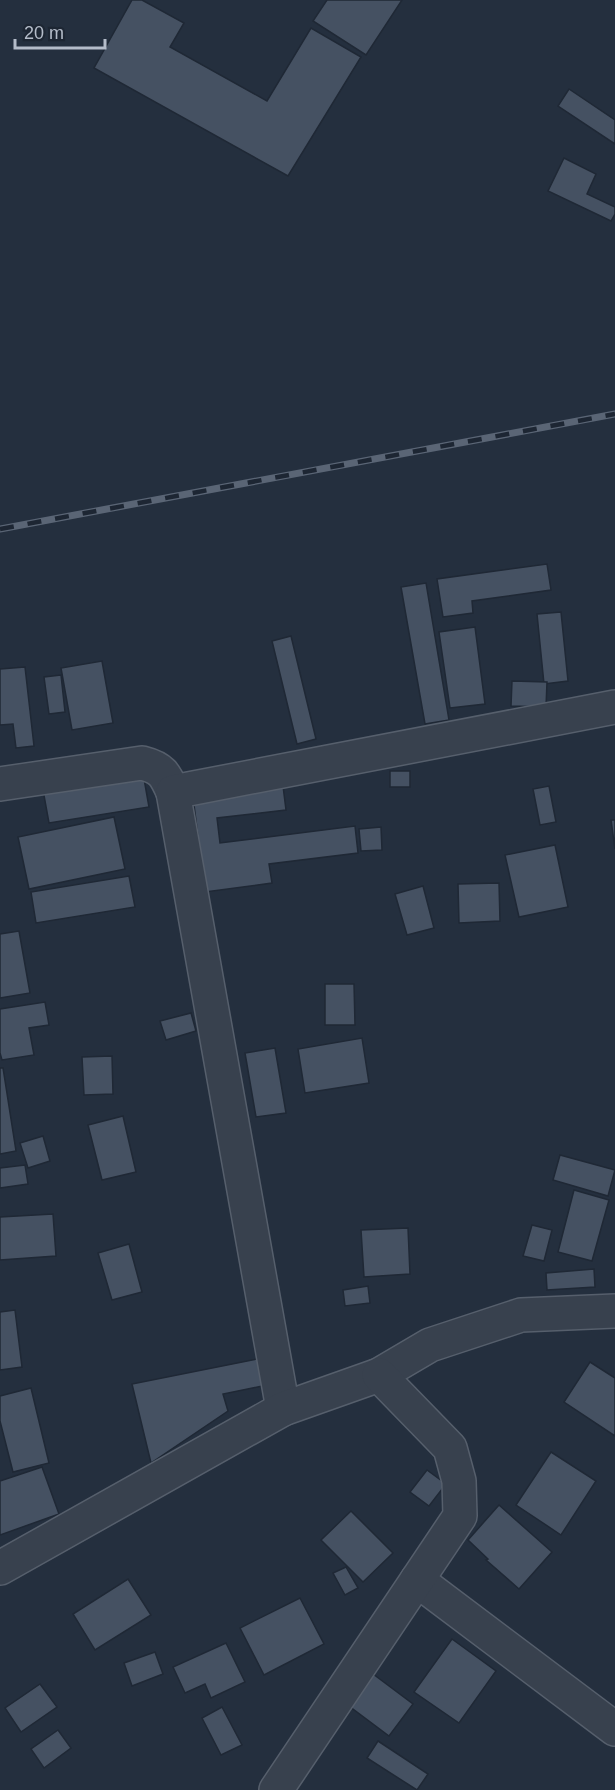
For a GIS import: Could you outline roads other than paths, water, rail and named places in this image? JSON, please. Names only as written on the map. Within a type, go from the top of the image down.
[{"type":"street","points":[[173,792],[615,707]]},
{"type":"street","points":[[0,784],[142,763],[153,766],[164,773],[173,792],[283,1409]]},
{"type":"street","points":[[0,1568],[283,1409],[379,1374],[430,1345],[521,1315],[615,1311]]},
{"type":"street","points":[[276,1790],[460,1516],[459,1481],[450,1448],[379,1374]]},
{"type":"street","points":[[417,1580],[615,1729]]},
{"type":"railway","points":[[0,529],[615,414]]}]
